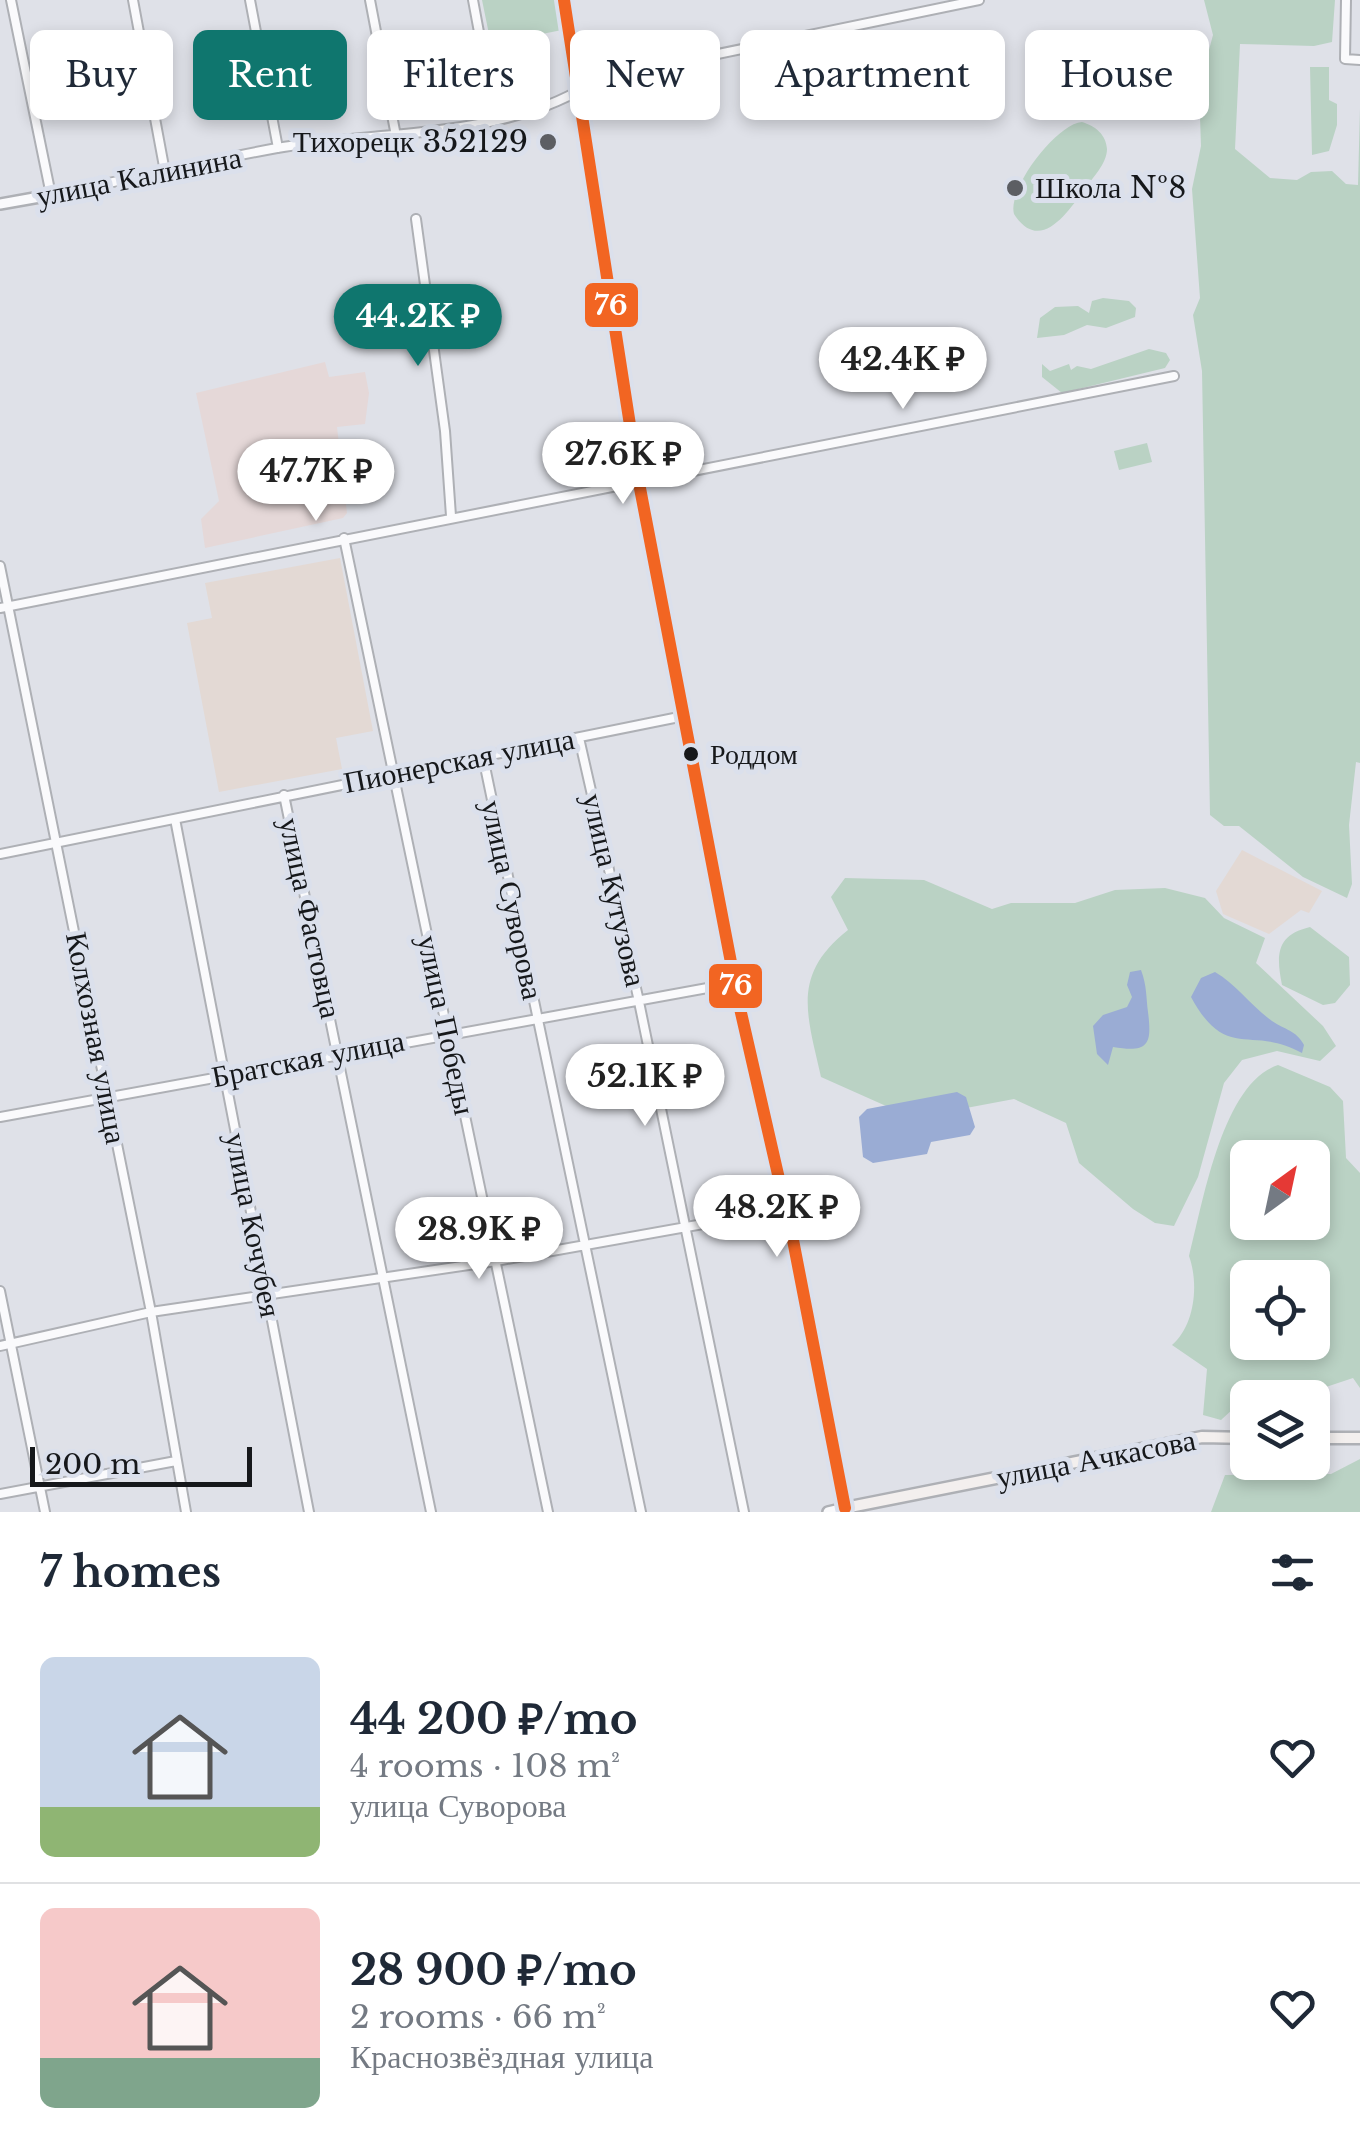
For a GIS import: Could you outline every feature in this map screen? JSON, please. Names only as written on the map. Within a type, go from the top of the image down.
[{"type":"main road","points":[[564,0],[570,34]]},
{"type":"main road","points":[[580,120],[616,318],[639,483],[736,983],[846,1508]]},
{"type":"main road","name":"улица Ачкасова","points":[[846,1508],[1202,1438],[1230,1438]]},
{"type":"main road","points":[[1330,1438],[1360,1438]]},
{"type":"street","points":[[11,0],[51,194]]},
{"type":"street","points":[[133,0],[165,172]]},
{"type":"street","points":[[250,0],[278,148]]},
{"type":"street","points":[[370,0],[396,136]]},
{"type":"street","points":[[473,0],[479,30]]},
{"type":"street","name":"улица Калинина","points":[[720,54],[979,0]]},
{"type":"street","points":[[1346,0],[1344,59],[1360,60]]},
{"type":"street","name":"улица Калинина","points":[[0,204],[278,148],[396,136],[484,120]]},
{"type":"street","points":[[416,219],[446,431],[451,516]]},
{"type":"street","points":[[4,607],[1174,376]]},
{"type":"street","name":"улица Победы","points":[[344,538],[548,1512]]},
{"type":"street","name":"Колхозная улица","points":[[0,566],[4,607],[57,840],[186,1512]]},
{"type":"street","name":"Пионерская улица","points":[[0,854],[684,716]]},
{"type":"street","name":"улица Кутузова","points":[[580,738],[744,1512]]},
{"type":"street","name":"улица Суворова","points":[[483,757],[640,1512]]},
{"type":"street","name":"улица Фастовца","points":[[284,794],[432,1512]]},
{"type":"street","name":"улица Кочубея","points":[[175,820],[309,1512]]},
{"type":"street","name":"Братская улица","points":[[0,1116],[447,1032],[736,983]]},
{"type":"street","points":[[0,1346],[150,1312],[496,1261],[786,1209]]},
{"type":"street","points":[[0,1290],[45,1512]]},
{"type":"street","points":[[0,1494],[176,1461]]},
{"type":"street","name":"улица Ачкасова","points":[[828,1512],[846,1508]]},
{"type":"shaded area","points":[[325,362],[329,377],[365,372],[369,393],[365,424],[337,427],[347,513],[343,518],[205,548],[201,519],[219,501],[196,393]]},
{"type":"shaded area","points":[[340,558],[373,731],[336,738],[342,769],[219,792],[187,623],[212,618],[205,583]]},
{"type":"shaded area","points":[[1242,850],[1322,891],[1309,913],[1301,910],[1269,934],[1223,914],[1216,891]]},
{"type":"green space","points":[[482,0],[557,0],[562,30],[488,30]]},
{"type":"green space","points":[[1204,0],[1335,0],[1332,42],[1314,46],[1240,44],[1235,149],[1270,178],[1297,180],[1311,172],[1332,171],[1346,184],[1358,185],[1360,108],[1360,763],[1356,762],[1349,825],[1352,884],[1347,898],[1303,877],[1239,826],[1224,826],[1210,815],[1202,371],[1193,315],[1200,298],[1192,189],[1201,146],[1200,120],[1209,120],[1209,50],[1213,35]]},
{"type":"green space","points":[[1310,67],[1329,67],[1329,100],[1337,104],[1337,125],[1329,151],[1312,155]]},
{"type":"green space","points":[[1082,122],[1102,135],[1107,149],[1105,160],[1070,209],[1052,226],[1034,230],[1024,225],[1014,214],[1014,203],[1026,174],[1047,145]]},
{"type":"green space","points":[[1092,301],[1129,301],[1136,308],[1135,317],[1106,328],[1087,325],[1064,335],[1037,338],[1040,318],[1055,307],[1078,306],[1089,313]]},
{"type":"green space","points":[[1149,349],[1166,353],[1170,360],[1165,368],[1062,393],[1042,377],[1042,364],[1050,371],[1069,364],[1071,370],[1077,366],[1091,369]]},
{"type":"green space","points":[[1147,443],[1152,462],[1119,470],[1114,451]]},
{"type":"green space","points":[[845,878],[924,880],[992,909],[1011,903],[1075,903],[1115,890],[1165,888],[1205,898],[1224,918],[1265,938],[1256,963],[1323,1026],[1336,1046],[1320,1061],[1277,1051],[1242,1060],[1224,1083],[1198,1177],[1174,1226],[1155,1223],[1079,1163],[1066,1123],[1014,1099],[913,1118],[821,1077],[808,997],[818,963],[848,930],[831,897]]},
{"type":"green space","points":[[1310,927],[1349,957],[1350,985],[1335,1003],[1323,1005],[1282,985],[1281,948],[1290,935]]},
{"type":"green space","points":[[1278,1065],[1330,1087],[1343,1101],[1346,1158],[1360,1173],[1360,1388],[1353,1378],[1330,1386],[1330,1380],[1230,1380],[1230,1412],[1221,1420],[1203,1415],[1207,1369],[1172,1345],[1186,1327],[1193,1304],[1194,1279],[1189,1256],[1209,1177],[1229,1119],[1242,1095],[1259,1076]]},
{"type":"green space","points":[[1360,1459],[1360,1512],[1211,1512],[1225,1475],[1230,1475],[1230,1480],[1330,1480],[1331,1474]]},
{"type":"water","points":[[1141,970],[1148,1039],[1134,1049],[1113,1047],[1108,1065],[1097,1054],[1093,1026],[1103,1015],[1127,1007],[1132,997],[1127,985],[1130,972]]},
{"type":"water","points":[[1215,972],[1264,1015],[1297,1036],[1304,1045],[1302,1053],[1284,1045],[1240,1039],[1216,1030],[1191,997],[1201,978]]},
{"type":"water","points":[[957,1092],[966,1097],[975,1127],[970,1135],[931,1142],[927,1154],[873,1163],[863,1157],[859,1117],[867,1109]]},
{"type":"transit line","name":"76","points":[[564,0],[639,483],[739,1004],[793,1240],[845,1508]]},
{"type":"place","name":"Тихорецк 352129","points":[[548,142]]},
{"type":"place","name":"Школа №8","points":[[1015,188]]},
{"type":"place","name":"Роддом","points":[[691,754]]}]
